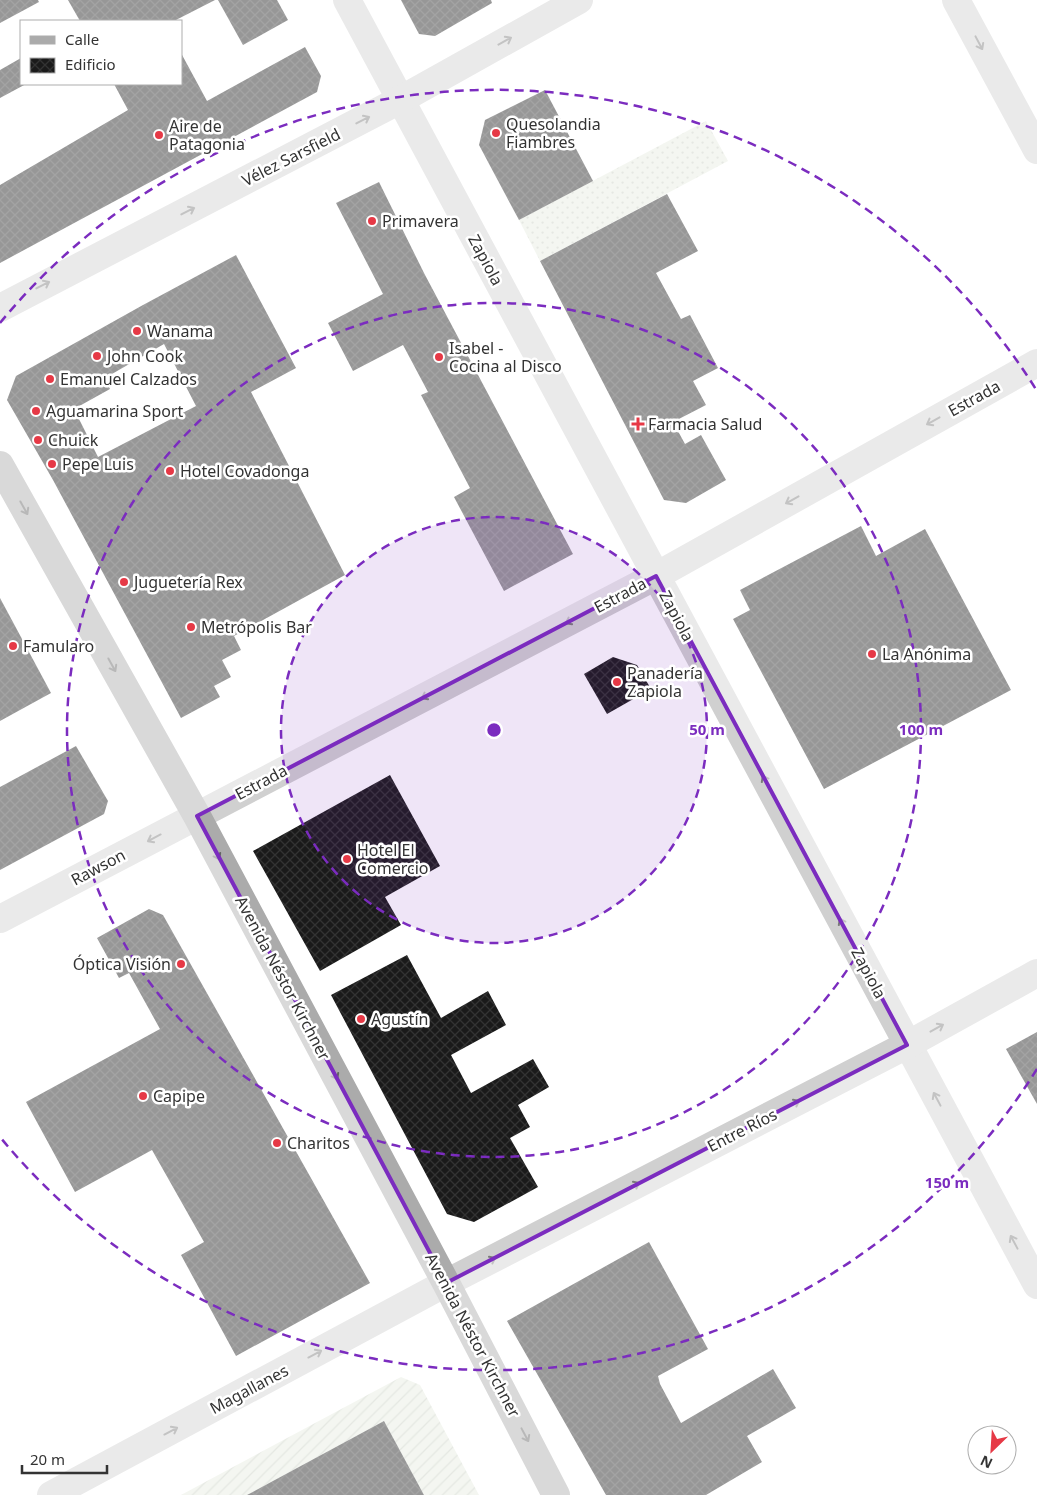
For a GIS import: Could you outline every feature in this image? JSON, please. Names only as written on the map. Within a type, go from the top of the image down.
[{"type":"main road","name":"Avenida Néstor Kirchner","points":[[0,465],[197,816],[446,1283],[556,1495]]},
{"type":"street","name":"Zapiola","points":[[347,0],[1037,1285]]},
{"type":"street","name":"Vélez Sarsfield","points":[[0,308],[400,100],[579,0]]},
{"type":"street","points":[[956,0],[1037,150]]},
{"type":"street","name":"Estrada","points":[[197,816],[656,576],[1037,363]]},
{"type":"street","name":"Rawson","points":[[0,919],[197,816]]},
{"type":"street","name":"Entre Ríos","points":[[446,1283],[908,1045],[1037,973]]},
{"type":"street","name":"Magallanes","points":[[51,1495],[446,1283]]},
{"type":"highlighted area","points":[[656,576],[907,1045],[446,1283],[197,816]]},
{"type":"shaded area","points":[[706,121],[728,161],[540,261],[519,220]]},
{"type":"shaded area","points":[[401,1377],[420,1385],[479,1495],[424,1495],[384,1421],[247,1495],[181,1495]]},
{"type":"building","points":[[0,0],[38,0],[39,2],[0,23]]},
{"type":"building","points":[[68,0],[215,0],[176,20],[79,20]]},
{"type":"building","points":[[218,0],[277,0],[288,20],[243,45]]},
{"type":"building","points":[[401,0],[491,0],[492,3],[435,36],[419,34]]},
{"type":"building","points":[[305,47],[321,76],[317,92],[0,263],[0,185],[128,110],[115,85],[182,85],[182,55],[207,101]]},
{"type":"building","points":[[20,59],[20,85],[24,85],[0,98],[0,70]]},
{"type":"building","points":[[545,90],[593,181],[519,220],[479,145],[485,120]]},
{"type":"building","points":[[379,182],[424,273],[573,554],[504,591],[454,497],[470,488],[421,395],[428,392],[403,345],[353,371],[328,323],[383,294],[336,203]]},
{"type":"building","points":[[667,194],[698,251],[656,273],[681,319],[690,315],[718,368],[693,381],[706,405],[673,422],[685,444],[701,435],[726,480],[686,503],[664,500],[540,261]]},
{"type":"building","points":[[236,255],[296,368],[251,392],[345,575],[234,636],[241,650],[222,660],[231,677],[214,686],[220,697],[181,718],[53,480],[7,400],[16,376]],"holes":[[[164,344],[196,406],[98,457],[74,409],[110,389],[105,378]]]},
{"type":"building","name":"La Anónima","points":[[861,526],[876,556],[925,529],[1011,690],[824,789],[733,619],[750,610],[740,590]]},
{"type":"building","name":"Famularo","points":[[0,598],[51,693],[0,721]]},
{"type":"building","name":"Panadería Zapiola","points":[[613,657],[637,665],[651,689],[607,714],[584,674]]},
{"type":"building","points":[[76,746],[108,801],[104,814],[0,870],[0,787]]},
{"type":"building","name":"Hotel El Comercio","points":[[390,775],[440,866],[385,897],[401,925],[320,971],[253,851]]},
{"type":"building","points":[[149,909],[163,915],[370,1283],[236,1356],[181,1255],[204,1242],[152,1150],[75,1192],[26,1102],[160,1029],[129,973],[119,978],[97,938]]},
{"type":"building","points":[[407,955],[441,1018],[488,991],[506,1025],[451,1055],[471,1093],[533,1059],[549,1087],[518,1105],[530,1127],[510,1138],[538,1187],[474,1222],[447,1214],[331,995]]},
{"type":"building","points":[[1037,1032],[1037,1104],[1006,1049]]},
{"type":"building","points":[[649,1242],[708,1349],[658,1376],[660,1384],[681,1423],[773,1369],[796,1408],[747,1436],[762,1462],[706,1495],[606,1495],[507,1321]]},
{"type":"building","points":[[384,1421],[424,1495],[247,1495]]},
{"type":"place","name":"Quesolandia Fiambres","points":[[496,133]]},
{"type":"place","name":"Aire de Patagonia","points":[[159,135]]},
{"type":"place","name":"Primavera","points":[[372,221]]},
{"type":"place","name":"Wanama","points":[[137,331]]},
{"type":"place","name":"John Cook","points":[[97,356]]},
{"type":"place","name":"Isabel - Cocina al Disco","points":[[439,357]]},
{"type":"place","name":"Emanuel Calzados","points":[[50,379]]},
{"type":"place","name":"Aguamarina Sport","points":[[36,411]]},
{"type":"place","name":"Farmacia Salud","points":[[638,424]]},
{"type":"place","name":"Chuick","points":[[38,440]]},
{"type":"place","name":"Pepe Luis","points":[[52,464]]},
{"type":"place","name":"Hotel Covadonga","points":[[170,471]]},
{"type":"place","name":"Juguetería Rex","points":[[124,582]]},
{"type":"place","name":"Metrópolis Bar","points":[[191,627]]},
{"type":"place","name":"Famularo","points":[[13,646]]},
{"type":"place","name":"La Anónima","points":[[872,654]]},
{"type":"place","name":"Panadería Zapiola","points":[[617,682]]},
{"type":"place","name":"Hotel El Comercio","points":[[347,859]]},
{"type":"place","name":"Óptica Visión","points":[[181,964]]},
{"type":"place","name":"Agustín","points":[[361,1019]]},
{"type":"place","name":"Capipe","points":[[143,1096]]},
{"type":"place","name":"Charitos","points":[[277,1143]]}]
